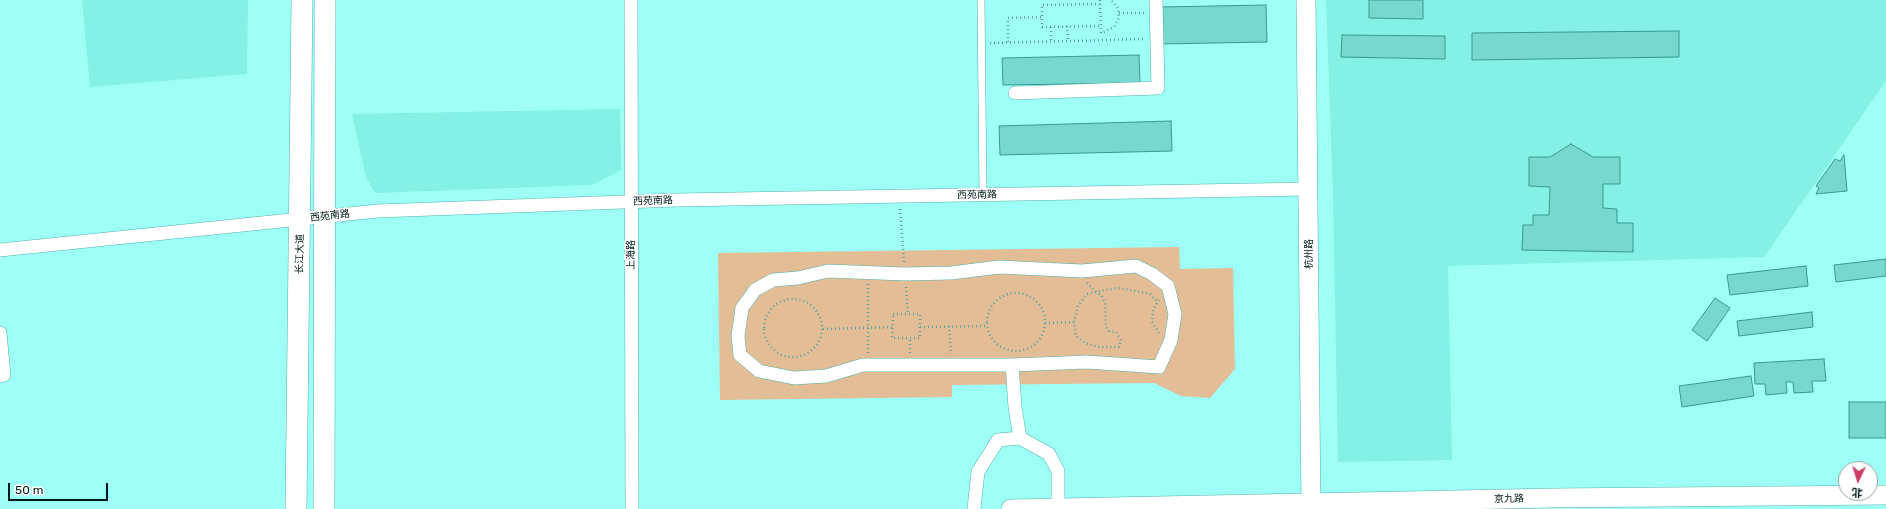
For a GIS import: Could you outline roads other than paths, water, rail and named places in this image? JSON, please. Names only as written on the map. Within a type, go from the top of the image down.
[{"type":"main road","name":"长江大道","points":[[296,509],[302,0]]},
{"type":"main road","points":[[324,509],[326,0]]},
{"type":"main road","name":"杭州路","points":[[1306,0],[1311,506]]},
{"type":"main road","name":"京九路","points":[[1011,509],[1311,506],[1886,495]]},
{"type":"street","name":"上海路","points":[[631,0],[632,509]]},
{"type":"street","points":[[1015,93],[1158,88],[1156,6]]},
{"type":"street","name":"西苑南路","points":[[0,250],[378,211],[631,202],[1309,189]]},
{"type":"street","points":[[1136,266],[1152,274],[1168,286],[1175,314],[1171,340],[1159,367],[1087,362],[1012,365],[951,364],[868,366],[826,376],[794,378],[759,370],[740,355],[738,336],[742,308],[755,290],[772,280],[798,278],[828,271],[905,274],[951,272],[999,267],[1082,271],[1136,266]]},
{"type":"street","points":[[0,333],[4,375],[0,376]]},
{"type":"street","points":[[1012,365],[1015,407],[1020,438]]},
{"type":"street","points":[[974,509],[978,472],[998,440],[1020,438],[1049,454],[1058,471],[1058,508]]},
{"type":"lane","points":[[981,0],[983,195]]}]
